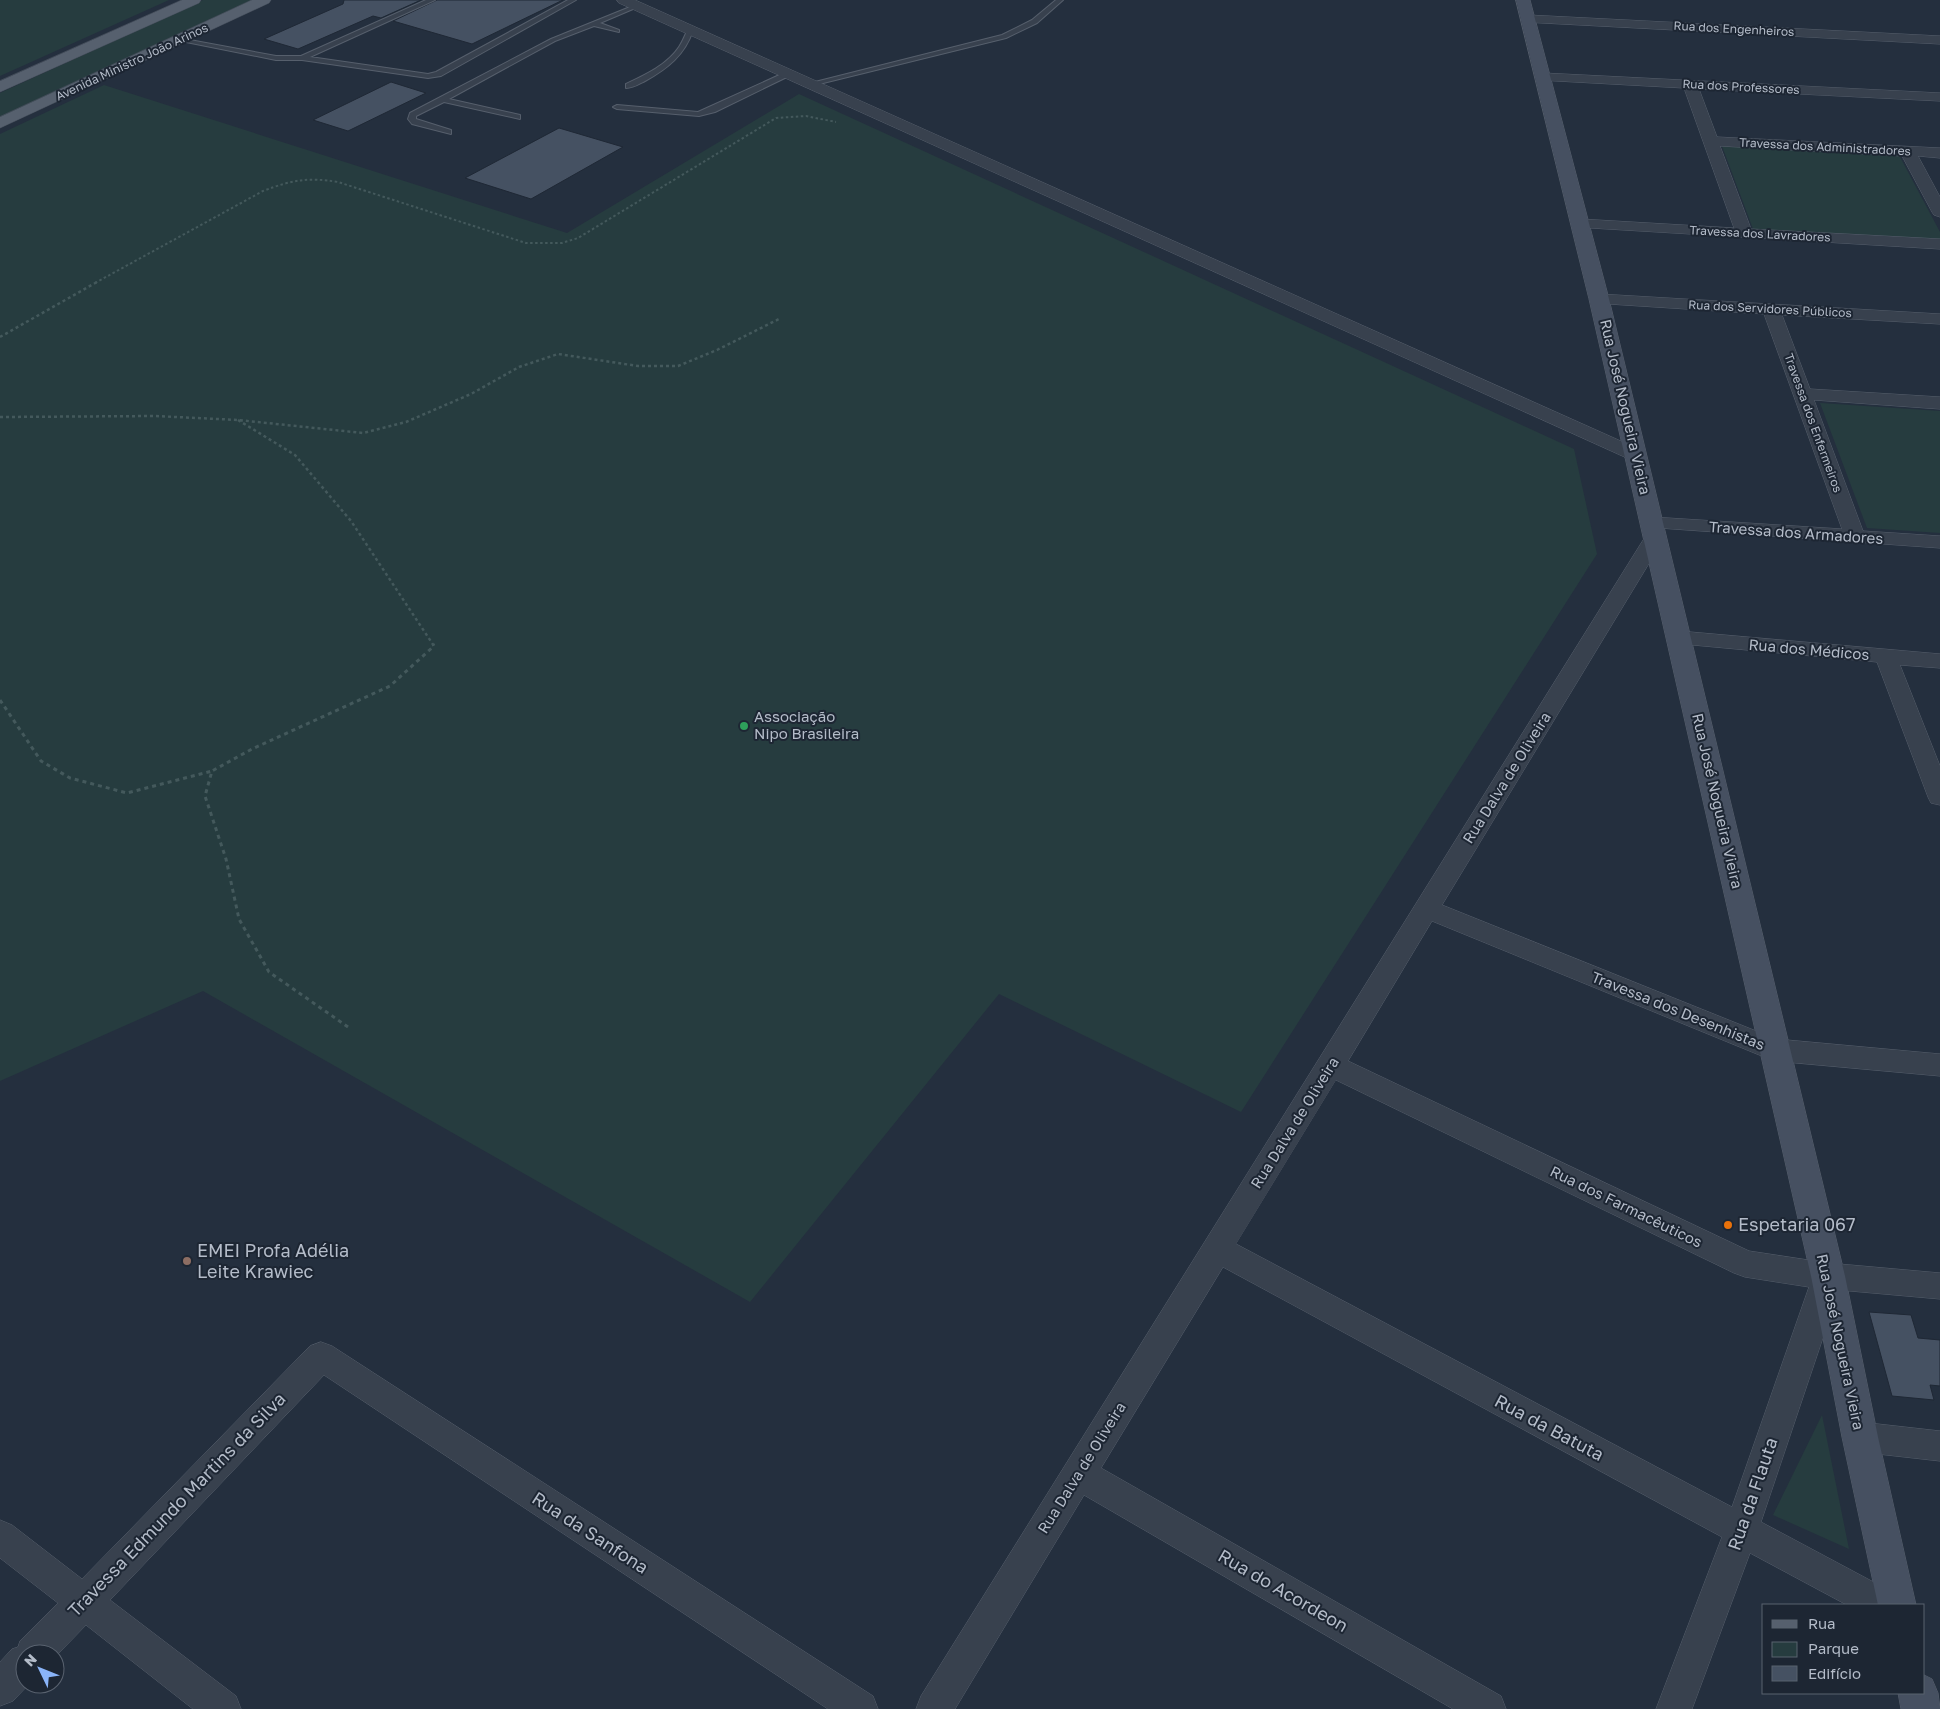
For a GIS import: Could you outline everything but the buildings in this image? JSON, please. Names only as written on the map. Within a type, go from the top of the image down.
[{"type":"main road","points":[[0,87],[194,0]]},
{"type":"main road","name":"Avenida Ministro João Arinos","points":[[0,123],[264,0]]},
{"type":"street","name":"Rua José Nogueira Vieira","points":[[1523,0],[1599,299],[1828,1276],[1860,1438],[1897,1604]]},
{"type":"street","points":[[630,3],[1636,455]]},
{"type":"street","name":"Rua dos Engenheiros","points":[[1528,19],[1940,40]]},
{"type":"street","name":"Rua dos Professores","points":[[1543,77],[1940,97]]},
{"type":"street","points":[[1690,84],[1744,234]]},
{"type":"street","name":"Travessa dos Administradores","points":[[1710,141],[1940,153]]},
{"type":"street","points":[[1907,151],[1940,212]]},
{"type":"street","name":"Travessa dos Lavradores","points":[[1580,224],[1940,244]]},
{"type":"street","name":"Rua dos Servidores Públicos","points":[[1599,299],[1940,318]]},
{"type":"street","name":"Travessa dos Enfermeiros","points":[[1772,309],[1855,537]]},
{"type":"street","points":[[1803,394],[1940,403]]},
{"type":"street","name":"Travessa dos Armadores","points":[[1654,530],[1940,542]]},
{"type":"street","name":"Rua Dalva de Oliveira","points":[[934,1709],[1427,909],[1654,530]]},
{"type":"street","name":"Rua dos Médicos","points":[[1679,638],[1940,661]]},
{"type":"street","points":[[1886,657],[1940,797]]},
{"type":"street","name":"Travessa dos Desenhistas","points":[[1427,909],[1774,1050],[1940,1065]]},
{"type":"street","name":"Rua dos Farmacêuticos","points":[[1330,1065],[1744,1264],[1828,1276],[1940,1286]]},
{"type":"street","name":"Rua da Batuta","points":[[1217,1249],[1880,1604]]},
{"type":"street","name":"Rua da Flauta","points":[[1674,1709],[1741,1531],[1828,1276]]},
{"type":"street","name":"Travessa Edmundo Martins da Silva","points":[[43,1644],[321,1356]]},
{"type":"street","name":"Rua da Sanfona","points":[[321,1356],[860,1709]]},
{"type":"street","points":[[1860,1438],[1940,1446]]},
{"type":"street","name":"Rua do Acordeon","points":[[1079,1474],[1488,1709]]},
{"type":"street","points":[[0,1537],[222,1709]]},
{"type":"street","points":[[0,1688],[15,1672]]},
{"type":"street","points":[[1918,1694],[1922,1709]]},
{"type":"lane","points":[[302,58],[432,0]]},
{"type":"lane","points":[[179,40],[276,58],[302,58],[428,76],[438,74],[572,0]]},
{"type":"lane","points":[[811,84],[1004,37],[1045,16],[1060,0]]},
{"type":"lane","points":[[448,132],[415,122],[412,119],[413,115],[553,40],[595,24],[630,3]]},
{"type":"lane","points":[[595,24],[616,31]]},
{"type":"lane","points":[[629,86],[650,75],[677,55],[687,42],[690,30]]},
{"type":"lane","points":[[617,106],[682,114],[699,114],[712,110],[789,74]]},
{"type":"lane","points":[[442,99],[517,117]]},
{"type":"path","points":[[0,337],[180,235],[263,191],[290,181],[319,179],[338,182],[526,243],[562,243],[578,238],[776,118],[798,114],[821,116],[836,122]]},
{"type":"path","points":[[0,417],[155,416],[238,420],[363,433],[406,422],[471,394],[519,367],[558,354],[638,366],[678,366],[717,350],[779,318]]},
{"type":"path","points":[[0,700],[41,761],[70,778],[127,792],[212,771],[252,749],[390,686],[434,646],[351,521],[295,455],[238,420]]},
{"type":"path","points":[[212,771],[205,796],[226,859],[239,919],[269,972],[348,1027]]},
{"type":"green space","points":[[0,0],[169,0],[0,76]]},
{"type":"green space","points":[[203,0],[254,0],[0,118],[0,93]]},
{"type":"green space","name":"Associação Nipo Brasileira","points":[[104,85],[567,233],[799,94],[1574,449],[1597,554],[1241,1112],[999,994],[750,1302],[203,991],[0,1081],[0,134]]},
{"type":"green space","points":[[1722,146],[1899,155],[1940,232],[1940,239],[1753,229]]},
{"type":"green space","points":[[1820,403],[1940,411],[1940,533],[1867,528]]},
{"type":"green space","points":[[1822,1415],[1849,1549],[1773,1515]]},
{"type":"place","name":"Associação Nipo Brasileira","points":[[744,726]]},
{"type":"place","name":"Espetaria 067","points":[[1728,1225]]},
{"type":"place","name":"EMEI Profª Adélia Leite Krawiec","points":[[187,1261]]}]
